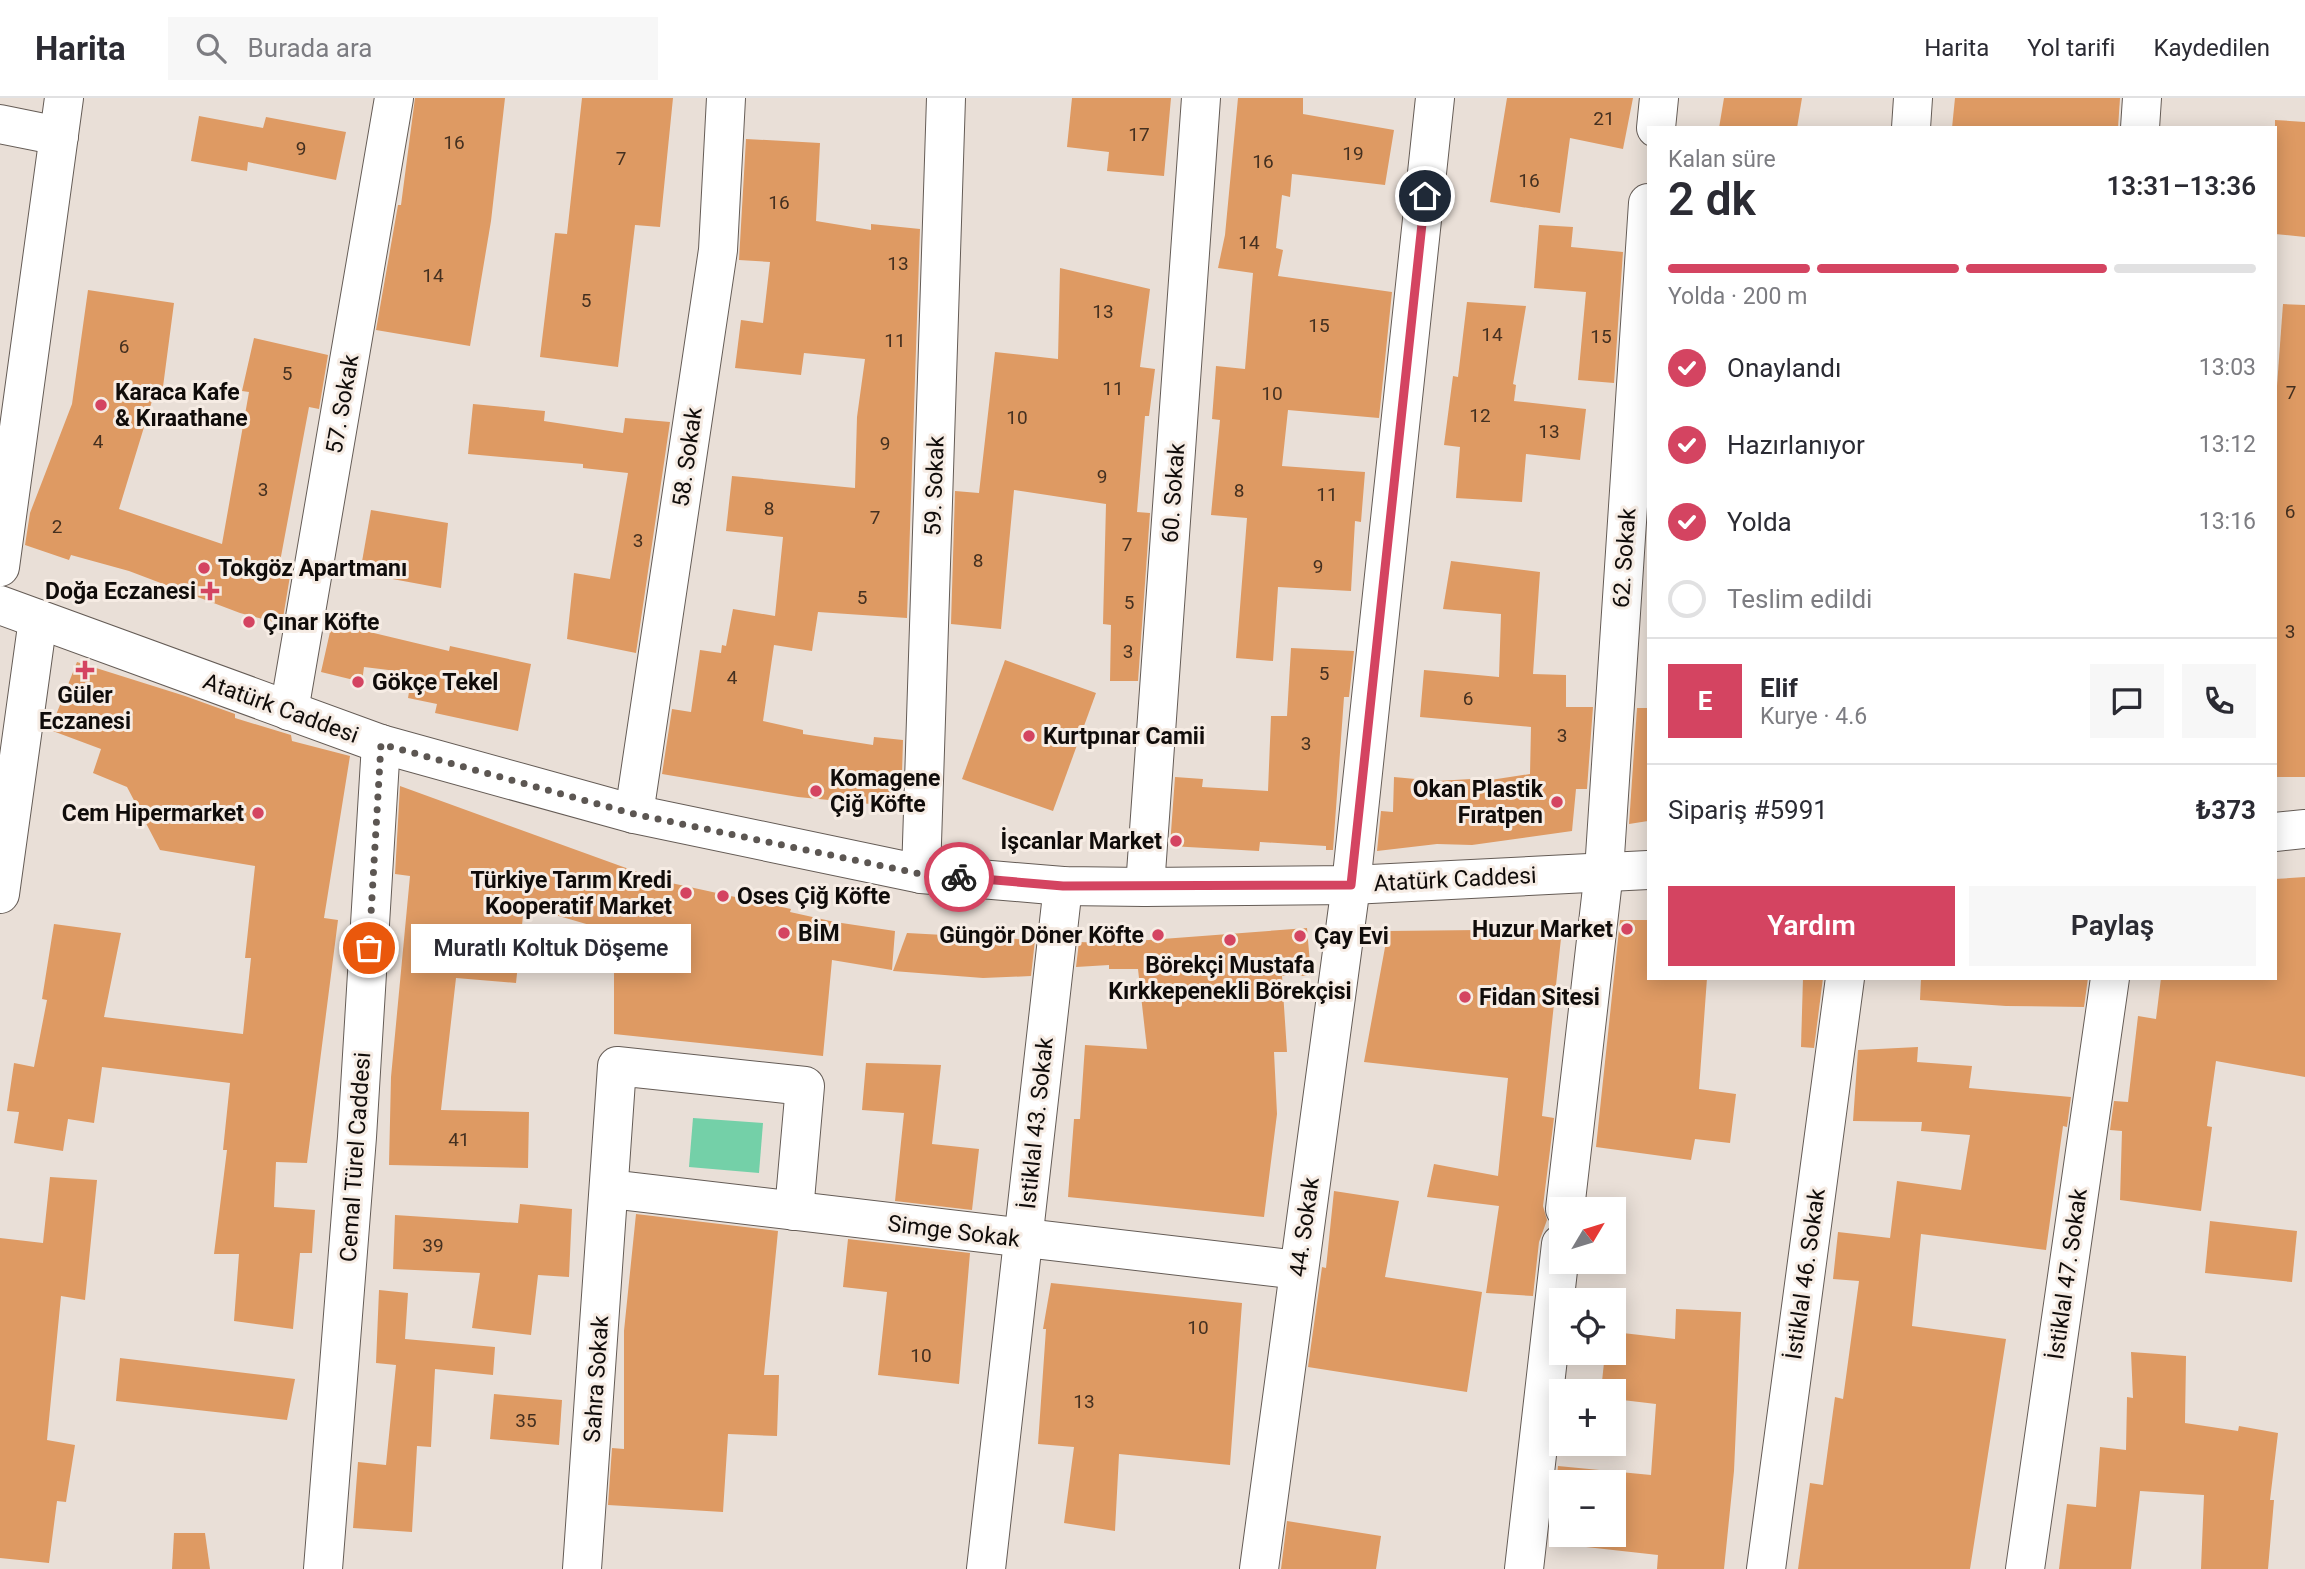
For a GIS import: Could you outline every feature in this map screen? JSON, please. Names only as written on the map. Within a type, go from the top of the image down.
[{"type":"street","points":[[0,567],[64,98]]},
{"type":"street","name":"57. Sokak","points":[[289,711],[394,98]]},
{"type":"street","name":"58. Sokak","points":[[634,814],[718,250],[726,98]]},
{"type":"street","name":"59. Sokak","points":[[921,874],[946,98]]},
{"type":"street","name":"60. Sokak","points":[[1145,887],[1202,98]]},
{"type":"street","name":"44. Sokak","points":[[1259,1569],[1351,885],[1435,98]]},
{"type":"street","points":[[1656,126],[1659,98]]},
{"type":"street","points":[[1911,126],[1913,98]]},
{"type":"street","points":[[2140,126],[2142,98]]},
{"type":"street","points":[[0,124],[59,136]]},
{"type":"street","name":"62. Sokak","points":[[1566,1197],[1604,871],[1647,218]]},
{"type":"street","name":"Atatürk Caddesi","points":[[0,605],[381,744],[634,814],[921,874],[1063,886],[1145,887],[1351,885],[1647,870]]},
{"type":"street","points":[[0,894],[38,619]]},
{"type":"street","name":"Cemal Türel Caddesi","points":[[323,1569],[357,1137],[381,744]]},
{"type":"street","points":[[2277,832],[2305,829]]},
{"type":"street","name":"İstiklal 43. Sokak","points":[[986,1569],[1063,886]]},
{"type":"street","name":"İstiklal 46. Sokak","points":[[1766,1569],[1845,980]]},
{"type":"street","name":"İstiklal 47. Sokak","points":[[2025,1569],[2110,980]]},
{"type":"street","name":"Sahra Sokak","points":[[582,1569],[617,1066],[805,1086],[794,1211]]},
{"type":"street","name":"Simge Sokak","points":[[610,1189],[1298,1270]]},
{"type":"street","points":[[1524,1569],[1558,1274]]},
{"type":"green space","points":[[693,1118],[763,1123],[759,1173],[689,1167]]},
{"type":"building","points":[[415,98],[505,98],[491,221],[470,346],[376,330],[398,205],[401,205]]},
{"type":"building","points":[[582,98],[673,98],[660,227],[635,225],[618,367],[540,357],[555,233],[567,234]]},
{"type":"building","points":[[1072,98],[1171,98],[1164,176],[1107,171],[1109,152],[1067,147]]},
{"type":"building","points":[[1238,98],[1303,98],[1303,114],[1394,130],[1385,185],[1292,174],[1290,197],[1282,195],[1276,248],[1283,250],[1278,276],[1392,292],[1379,418],[1288,410],[1282,466],[1365,472],[1361,522],[1355,521],[1351,591],[1278,587],[1273,661],[1236,658],[1247,518],[1211,515],[1220,420],[1212,419],[1216,366],[1245,369],[1253,273],[1218,268],[1225,235]]},
{"type":"building","points":[[1507,98],[1633,98],[1623,149],[1570,138],[1560,213],[1490,202]]},
{"type":"building","points":[[1724,98],[1802,98],[1797,126],[1719,126]]},
{"type":"building","points":[[1955,98],[2120,98],[2118,126],[1952,126]]},
{"type":"building","points":[[199,116],[263,128],[266,117],[346,132],[336,180],[248,162],[247,171],[191,161]]},
{"type":"building","points":[[2275,120],[2305,122],[2305,237],[2277,234]]},
{"type":"building","points":[[746,139],[820,143],[816,221],[871,230],[871,224],[920,229],[907,618],[818,612],[812,651],[774,645],[763,721],[803,730],[803,734],[873,745],[874,737],[903,740],[901,807],[798,797],[662,774],[672,709],[691,712],[700,650],[721,653],[722,645],[726,646],[733,609],[775,616],[783,537],[726,531],[732,476],[855,488],[857,417],[865,359],[804,353],[801,375],[735,368],[741,320],[763,323],[770,262],[739,260]]},
{"type":"building","points":[[1539,225],[1573,227],[1571,247],[1623,252],[1614,383],[1578,380],[1586,292],[1534,288]]},
{"type":"building","points":[[1060,268],[1150,289],[1140,367],[1155,369],[1149,416],[1145,416],[1137,512],[1150,513],[1138,681],[1110,681],[1111,625],[1103,624],[1106,504],[1014,490],[1001,629],[951,624],[955,491],[979,493],[995,352],[1058,359]]},
{"type":"building","points":[[88,290],[174,303],[161,402],[152,401],[119,509],[222,544],[249,392],[242,391],[254,338],[328,355],[319,409],[309,407],[279,567],[291,570],[282,624],[240,613],[129,571],[71,555],[69,560],[25,545],[30,513],[72,404]]},
{"type":"building","points":[[1467,302],[1526,306],[1513,384],[1516,385],[1514,401],[1586,409],[1580,460],[1526,454],[1522,502],[1456,498],[1460,447],[1444,445],[1453,376],[1458,377]]},
{"type":"building","points":[[2283,304],[2305,305],[2305,777],[2277,777],[2277,386]]},
{"type":"building","points":[[473,404],[545,411],[544,421],[623,433],[625,418],[670,422],[636,653],[567,639],[574,573],[610,579],[628,473],[583,468],[583,464],[468,454]]},
{"type":"building","points":[[371,510],[448,523],[441,588],[360,573]]},
{"type":"building","points":[[1451,561],[1540,572],[1533,674],[1566,675],[1566,707],[1593,707],[1587,789],[1576,789],[1572,831],[1472,845],[1437,844],[1377,851],[1381,811],[1393,812],[1394,777],[1437,781],[1471,779],[1471,783],[1530,774],[1531,727],[1420,717],[1424,670],[1499,677],[1501,614],[1443,609]]},
{"type":"building","points":[[332,623],[449,651],[450,646],[531,664],[518,731],[435,713],[437,704],[408,698],[409,692],[404,691],[405,672],[364,667],[362,682],[321,672]]},
{"type":"building","points":[[1291,648],[1354,651],[1349,697],[1344,697],[1333,850],[1326,850],[1326,846],[1260,842],[1259,851],[1170,846],[1175,777],[1203,779],[1202,787],[1268,791],[1271,716],[1287,716]]},
{"type":"building","name":"Kurtpınar Camii","points":[[1005,660],[1096,693],[1053,811],[962,779]]},
{"type":"building","points":[[77,662],[235,714],[235,718],[291,735],[292,741],[350,756],[324,918],[338,920],[307,1163],[276,1162],[274,1207],[315,1210],[312,1253],[300,1253],[293,1329],[234,1321],[239,1254],[214,1254],[227,1150],[223,1150],[230,1083],[102,1067],[94,1123],[68,1119],[63,1151],[14,1143],[19,1112],[7,1111],[14,1063],[34,1067],[47,1000],[42,999],[54,924],[121,933],[104,1017],[243,1034],[251,958],[245,958],[255,866],[160,850],[127,787],[93,773],[101,749],[50,730]]},
{"type":"building","points":[[1637,708],[1647,708],[1647,821],[1629,824]]},
{"type":"building","points":[[400,786],[662,881],[791,909],[790,912],[835,922],[895,931],[892,970],[832,960],[823,1056],[614,1034],[614,932],[524,906],[516,983],[456,978],[441,1110],[529,1112],[528,1168],[389,1165],[391,1077],[410,876],[395,874]]},
{"type":"building","points":[[2305,877],[2305,1077],[2216,1061],[2207,1126],[2212,1127],[2201,1211],[2120,1200],[2122,1131],[2110,1130],[2114,1101],[2128,1102],[2138,1016],[2156,1019],[2161,980],[2277,980],[2277,879]]},
{"type":"building","points":[[1620,920],[1647,920],[1647,980],[1707,980],[1699,1089],[1736,1094],[1730,1143],[1695,1139],[1691,1160],[1596,1147]]},
{"type":"building","points":[[1307,928],[1311,976],[1282,976],[1287,1052],[1274,1052],[1277,1114],[1264,1217],[1068,1197],[1074,1119],[1080,1119],[1085,1045],[1147,1049],[1138,969],[1109,969],[1109,965],[1076,967],[1079,942],[1109,943]]},
{"type":"building","name":"Fidan Sitesi","points":[[1562,929],[1542,1116],[1554,1118],[1543,1206],[1547,1220],[1539,1242],[1533,1296],[1486,1293],[1499,1206],[1427,1197],[1434,1164],[1498,1176],[1508,1078],[1364,1062],[1388,931]]},
{"type":"building","points":[[907,933],[1035,940],[1031,976],[983,978],[893,971]]},
{"type":"building","points":[[1803,980],[1823,980],[1814,1048],[1801,1047]]},
{"type":"building","points":[[1921,980],[2088,980],[2084,1007],[2006,1006],[1920,1000]]},
{"type":"building","points":[[1918,1047],[1917,1062],[1972,1066],[1969,1088],[2071,1097],[2067,1127],[2063,1126],[2046,1250],[1921,1234],[1912,1326],[2006,1339],[1970,1569],[1798,1569],[1810,1483],[1823,1485],[1835,1397],[1843,1399],[1859,1281],[1833,1279],[1838,1232],[1890,1238],[1897,1181],[1961,1190],[1970,1135],[1921,1131],[1922,1122],[1853,1121],[1858,1050]]},
{"type":"building","points":[[866,1063],[941,1065],[932,1144],[979,1149],[972,1210],[895,1201],[904,1113],[862,1110]]},
{"type":"building","points":[[50,1177],[97,1180],[85,1300],[61,1296],[47,1440],[75,1445],[66,1502],[57,1501],[49,1563],[0,1558],[0,1238],[43,1243]]},
{"type":"building","points":[[1334,1191],[1399,1201],[1385,1277],[1482,1292],[1467,1392],[1308,1367],[1322,1267],[1326,1268]]},
{"type":"building","points":[[520,1204],[572,1209],[569,1277],[538,1275],[531,1335],[472,1328],[480,1273],[393,1269],[395,1215],[518,1223]]},
{"type":"building","points":[[636,1214],[778,1231],[764,1375],[779,1375],[777,1436],[728,1434],[723,1512],[608,1505],[612,1448],[624,1449],[624,1331]]},
{"type":"building","points":[[2210,1221],[2297,1231],[2292,1282],[2205,1273]]},
{"type":"building","points":[[848,1239],[970,1253],[959,1384],[878,1375],[887,1292],[843,1287]]},
{"type":"building","points":[[1051,1283],[1242,1303],[1230,1465],[1119,1454],[1115,1531],[1064,1523],[1074,1447],[1038,1444],[1046,1329],[1043,1329]]},
{"type":"building","points":[[379,1290],[408,1293],[405,1339],[495,1347],[493,1375],[435,1369],[431,1447],[417,1446],[412,1532],[353,1528],[358,1462],[386,1465],[396,1365],[376,1363]]},
{"type":"building","points":[[1676,1309],[1741,1312],[1734,1471],[1724,1569],[1657,1569],[1658,1555],[1586,1547],[1626,1547],[1626,1473],[1651,1475],[1656,1404],[1626,1400],[1626,1379],[1602,1379],[1604,1365],[1626,1365],[1626,1333],[1675,1339]]},
{"type":"building","points":[[2131,1352],[2186,1356],[2185,1423],[2238,1431],[2239,1426],[2278,1433],[2270,1500],[2274,1500],[2268,1569],[2201,1569],[2204,1495],[2140,1491],[2131,1569],[2059,1569],[2067,1504],[2096,1507],[2100,1447],[2126,1450],[2127,1397],[2133,1398]]},
{"type":"building","points":[[120,1358],[295,1379],[287,1420],[116,1401]]},
{"type":"building","points":[[494,1394],[562,1400],[559,1445],[490,1439]]},
{"type":"building","points":[[1558,1466],[1599,1470],[1558,1470]]},
{"type":"building","points":[[1287,1521],[1381,1536],[1376,1569],[1281,1569]]},
{"type":"building","points":[[174,1533],[205,1533],[210,1569],[172,1569]]},
{"type":"way so far","points":[[369,948],[381,744],[634,814],[921,874],[959,877]]},
{"type":"place","name":"Karaca Kafe & Kıraathane","points":[[101,405]]},
{"type":"place","name":"Tokgöz Apartmanı","points":[[204,568]]},
{"type":"place","name":"Doğa Eczanesi","points":[[210,591]]},
{"type":"place","name":"Çınar Köfte","points":[[249,622]]},
{"type":"place","name":"Güler Eczanesi","points":[[85,670]]},
{"type":"place","name":"Gökçe Tekel","points":[[358,682]]},
{"type":"place","name":"Kurtpınar Camii","points":[[1029,736]]},
{"type":"place","name":"Komagene Çiğ Köfte","points":[[816,791]]},
{"type":"place","name":"Okan Plastik Fıratpen","points":[[1557,802]]},
{"type":"place","name":"Cem Hipermarket","points":[[258,813]]},
{"type":"place","name":"İşcanlar Market","points":[[1176,841]]},
{"type":"place","name":"Türkiye Tarım Kredi Kooperatif Market","points":[[686,893]]},
{"type":"place","name":"Oses Çiğ Köfte","points":[[723,896]]},
{"type":"place","name":"Huzur Market","points":[[1627,929]]},
{"type":"place","name":"BİM","points":[[784,933]]},
{"type":"place","name":"Güngör Döner Köfte","points":[[1158,935]]},
{"type":"place","name":"Çay Evi","points":[[1300,936]]},
{"type":"place","name":"Börekçi Mustafa Kırkkepenekli Börekçisi","points":[[1230,940]]},
{"type":"place","name":"Muratlı Koltuk Döşeme","points":[[369,948]]},
{"type":"place","name":"Fidan Sitesi","points":[[1465,997]]},
{"type":"route","points":[[959,877],[1063,886],[1351,885],[1425,196]]}]
